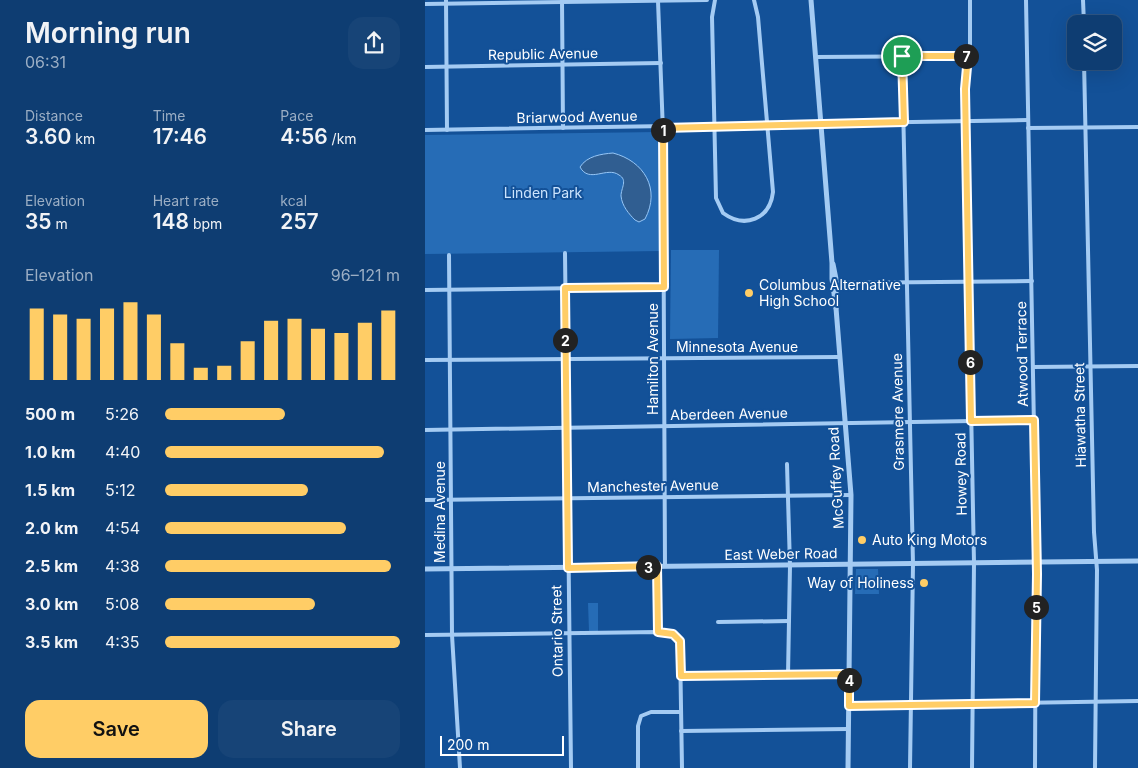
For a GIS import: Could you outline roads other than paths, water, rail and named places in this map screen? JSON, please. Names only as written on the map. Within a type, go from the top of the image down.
[{"type":"street","points":[[425,4],[446,2],[707,0]]},
{"type":"street","points":[[715,0],[712,16],[716,198],[720,209],[728,217],[737,220],[756,218],[765,213],[772,204],[773,192],[758,17],[754,0]]},
{"type":"street","name":"McGuffey Road","points":[[811,0],[851,495],[848,768]]},
{"type":"street","name":"Howey Road","points":[[970,0],[970,44],[965,89],[965,121],[974,563],[972,768]]},
{"type":"street","name":"Atwood Terrace","points":[[1026,0],[1037,562],[1035,768]]},
{"type":"street","points":[[1083,0],[1084,15]]},
{"type":"street","points":[[562,1],[563,128]]},
{"type":"street","name":"Hamilton Avenue","points":[[658,1],[663,128],[665,566]]},
{"type":"street","points":[[446,2],[447,130]]},
{"type":"street","name":"Grasmere Avenue","points":[[902,56],[913,564],[910,768]]},
{"type":"street","points":[[816,57],[968,56]]},
{"type":"street","name":"Republic Avenue","points":[[425,67],[661,63]]},
{"type":"street","name":"Hiawatha Street","points":[[1085,70],[1095,562],[1095,768]]},
{"type":"street","name":"Briarwood Avenue","points":[[425,130],[663,128],[1028,120]]},
{"type":"street","points":[[1029,128],[1138,126]]},
{"type":"street","name":"Ontario Street","points":[[565,253],[571,768]]},
{"type":"street","name":"Medina Avenue","points":[[449,255],[452,635],[460,768]]},
{"type":"street","points":[[834,284],[1032,281]]},
{"type":"street","points":[[425,290],[664,287]]},
{"type":"street","name":"Minnesota Avenue","points":[[425,360],[840,357]]},
{"type":"street","points":[[1033,367],[1138,366]]},
{"type":"street","name":"Aberdeen Avenue","points":[[425,430],[1034,420]]},
{"type":"street","points":[[787,464],[790,565],[788,675]]},
{"type":"street","name":"Manchester Avenue","points":[[425,500],[851,495]]},
{"type":"street","name":"East Weber Road","points":[[425,569],[1138,561]]},
{"type":"street","points":[[657,566],[658,632]]},
{"type":"street","points":[[718,622],[789,621]]},
{"type":"street","points":[[425,635],[658,632],[673,634],[680,641],[682,768]]},
{"type":"street","points":[[681,676],[849,674]]},
{"type":"street","points":[[849,706],[1138,702]]},
{"type":"street","points":[[638,768],[638,726],[641,716],[651,712],[681,712]]},
{"type":"street","points":[[681,731],[848,729]]},
{"type":"place","name":"Columbus Alternative High School","points":[[749,293]]},
{"type":"place","name":"Auto King Motors","points":[[862,540]]},
{"type":"place","name":"Way of Holiness","points":[[924,583]]},
{"type":"park label","name":"Linden Park","points":[[543,193]]}]
